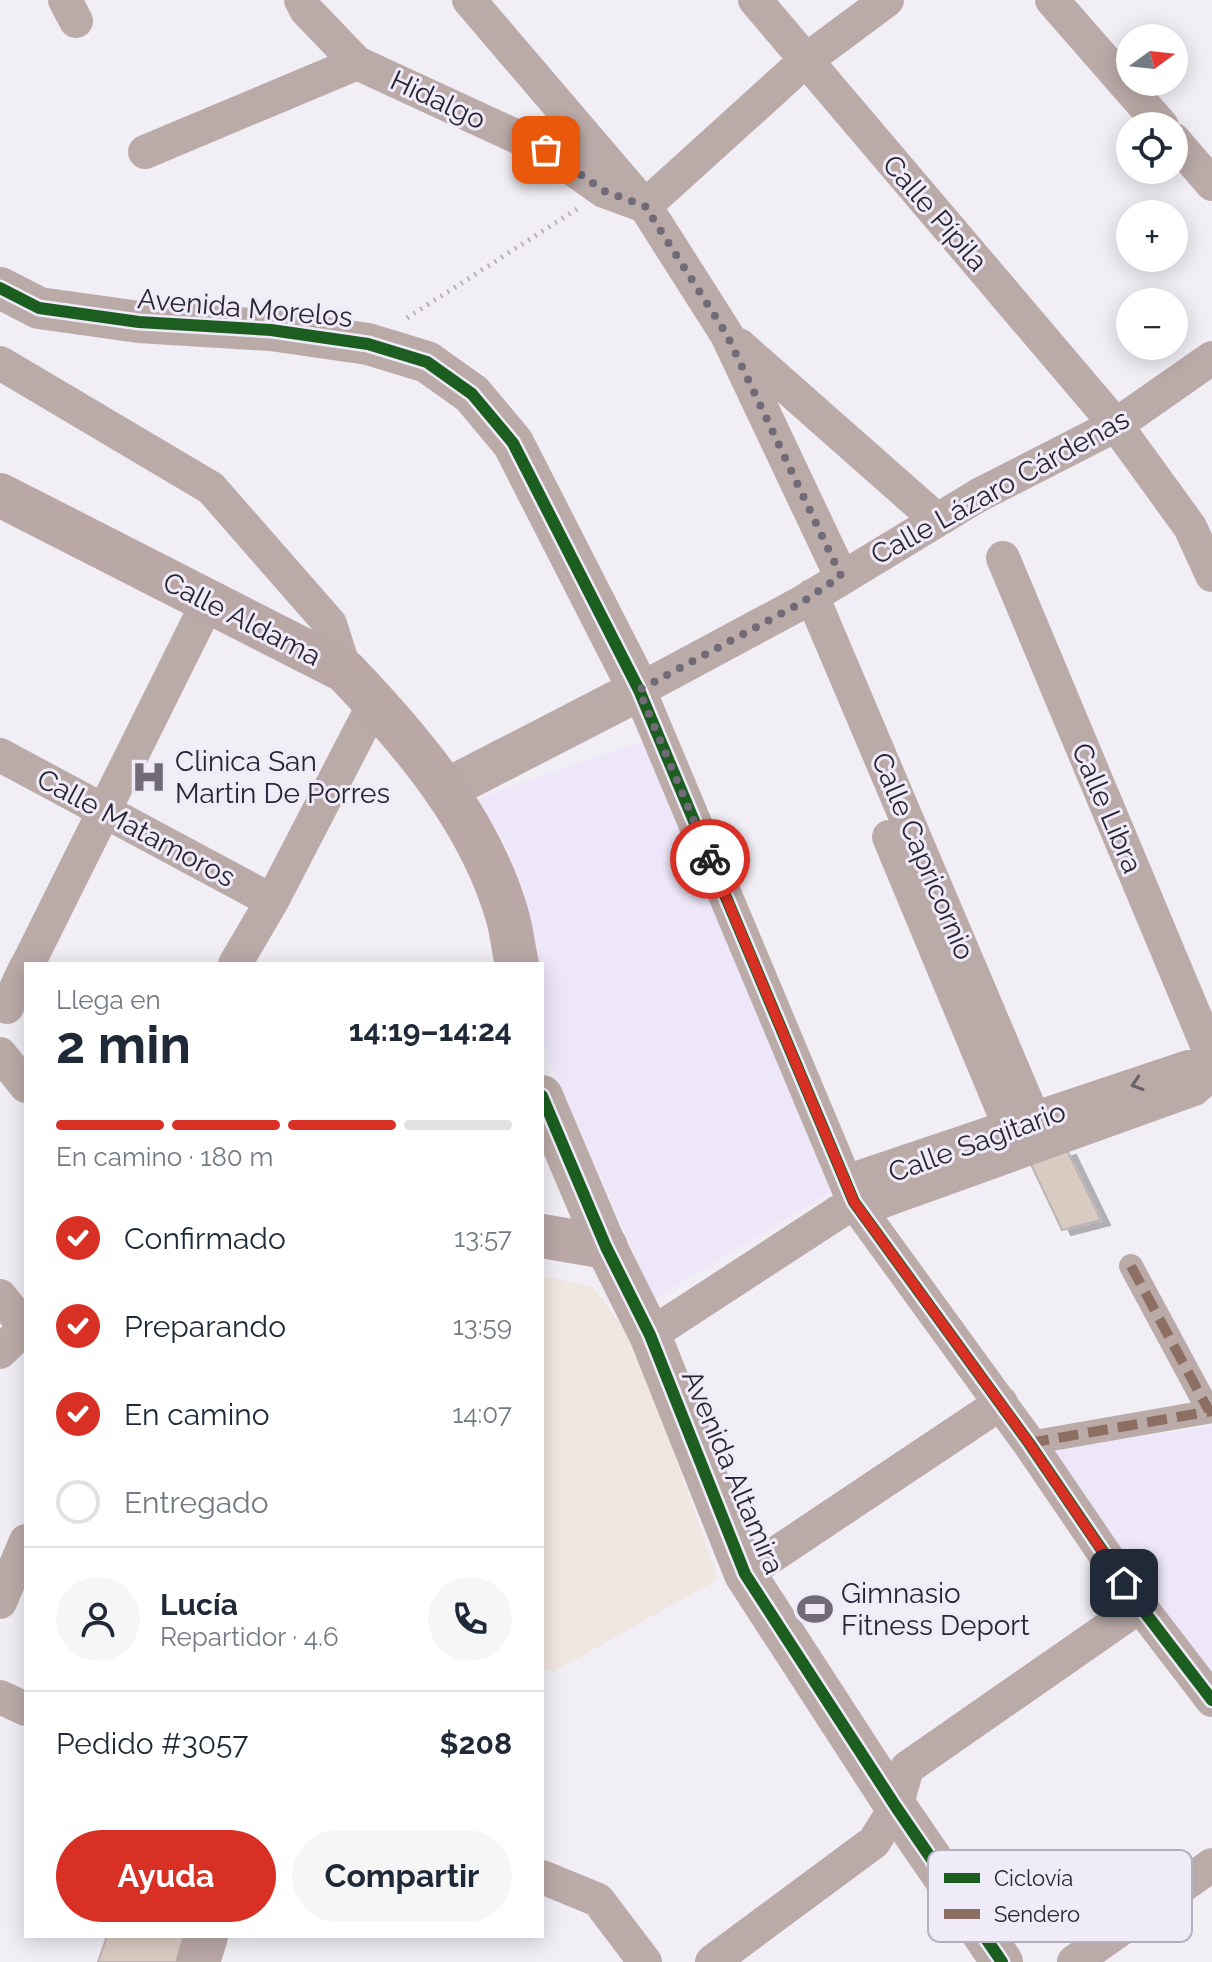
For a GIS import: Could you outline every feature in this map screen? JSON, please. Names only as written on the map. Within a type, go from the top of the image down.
[{"type":"main road","name":"Calle Aldama","points":[[0,495],[345,671],[375,702],[445,790]]},
{"type":"main road","points":[[445,790],[481,848],[507,916],[517,962]]},
{"type":"main road","points":[[544,1236],[606,1247]]},
{"type":"main road","points":[[198,1962],[205,1938]]},
{"type":"street","points":[[145,152],[357,63],[306,10],[301,0]]},
{"type":"street","points":[[469,0],[645,206],[727,335],[841,576]]},
{"type":"street","name":"Calle Pípila","points":[[755,0],[1116,425],[1190,527],[1212,575]]},
{"type":"street","points":[[645,206],[805,61],[887,0]]},
{"type":"street","points":[[1052,0],[1150,112]]},
{"type":"street","name":"Hidalgo","points":[[357,63],[546,150],[604,191],[645,206]]},
{"type":"street","points":[[1188,156],[1212,184]]},
{"type":"street","name":"Avenida Morelos","points":[[0,288],[39,308],[139,322],[271,330],[368,344],[427,362],[472,394],[513,443],[639,690]]},
{"type":"street","points":[[727,335],[936,519]]},
{"type":"street","name":"Calle Lázaro Cárdenas","points":[[445,790],[802,602],[936,519],[1116,425],[1212,358]]},
{"type":"street","points":[[0,363],[211,488],[330,624],[345,671]]},
{"type":"street","name":"Calle Libra","points":[[1003,558],[1212,1057]]},
{"type":"street","points":[[29,962],[208,602]]},
{"type":"street","name":"Calle Capricornio","points":[[802,602],[1021,1121]]},
{"type":"street","points":[[639,690],[854,1202],[1001,1403],[1140,1606],[1212,1700]]},
{"type":"street","points":[[236,962],[272,901],[375,702]]},
{"type":"street","name":"Calle Matamoros","points":[[0,755],[272,901]]},
{"type":"street","points":[[11,1009],[24,974]]},
{"type":"street","points":[[0,1054],[24,1084]]},
{"type":"street","name":"Calle Sagitario","points":[[1188,1067],[1212,1071],[1194,1089],[880,1202],[854,1202],[863,1176],[1188,1067]]},
{"type":"street","name":"Avenida Altamira","points":[[544,1101],[606,1247],[650,1335],[745,1574],[928,1854]]},
{"type":"street","points":[[650,1335],[854,1202]]},
{"type":"street","points":[[1029,1443],[1210,1411],[1131,1266]]},
{"type":"street","points":[[0,1296],[24,1326]]},
{"type":"street","points":[[0,1352],[24,1330]]},
{"type":"street","points":[[745,1574],[1001,1403]]},
{"type":"street","points":[[0,1602],[24,1546]]},
{"type":"street","points":[[712,1962],[874,1842],[896,1807],[907,1768],[1140,1606]]},
{"type":"street","points":[[0,1697],[24,1708]]},
{"type":"street","points":[[1192,1879],[1212,1865]]},
{"type":"street","points":[[544,1878],[598,1900],[645,1962]]},
{"type":"street","name":"Avenida Altamira","points":[[988,1942],[1002,1962]]},
{"type":"street","points":[[1074,1962],[1102,1942]]},
{"type":"path","points":[[368,344],[604,191]]},
{"type":"shaded area","points":[[651,738],[841,1185],[654,1299],[544,1047],[544,962],[533,962],[524,890],[505,843],[476,799]]},
{"type":"shaded area","points":[[544,1276],[593,1287],[637,1347],[718,1579],[553,1672],[544,1669]]},
{"type":"shaded area","points":[[1212,1426],[1212,1683],[1046,1450]]},
{"type":"building","points":[[1067,1150],[1101,1220],[1062,1230],[1030,1162]]},
{"type":"building","points":[[106,1938],[194,1938],[187,1962],[98,1962]]},
{"type":"marked path","points":[[1131,1266],[1209,1411]]},
{"type":"marked path","points":[[1029,1443],[1212,1411]]},
{"type":"cycle path","points":[[0,288],[39,308],[139,322],[271,330],[368,344],[427,362],[472,394],[513,443],[639,690],[854,1202],[1029,1443],[1140,1606],[1212,1700]]},
{"type":"cycle path","points":[[544,1101],[606,1247],[650,1335],[745,1574],[928,1854]]},
{"type":"cycle path","points":[[988,1942],[1002,1962]]},
{"type":"way so far","points":[[546,150],[604,191],[645,206],[727,335],[841,576],[801,603],[639,690],[710,859]]},
{"type":"place","name":"Clinica San Martin De Porres","points":[[149,777]]},
{"type":"place","name":"Gimnasio Fitness Deport","points":[[815,1609]]},
{"type":"route","points":[[710,859],[854,1202],[1029,1443],[1124,1583]]}]
